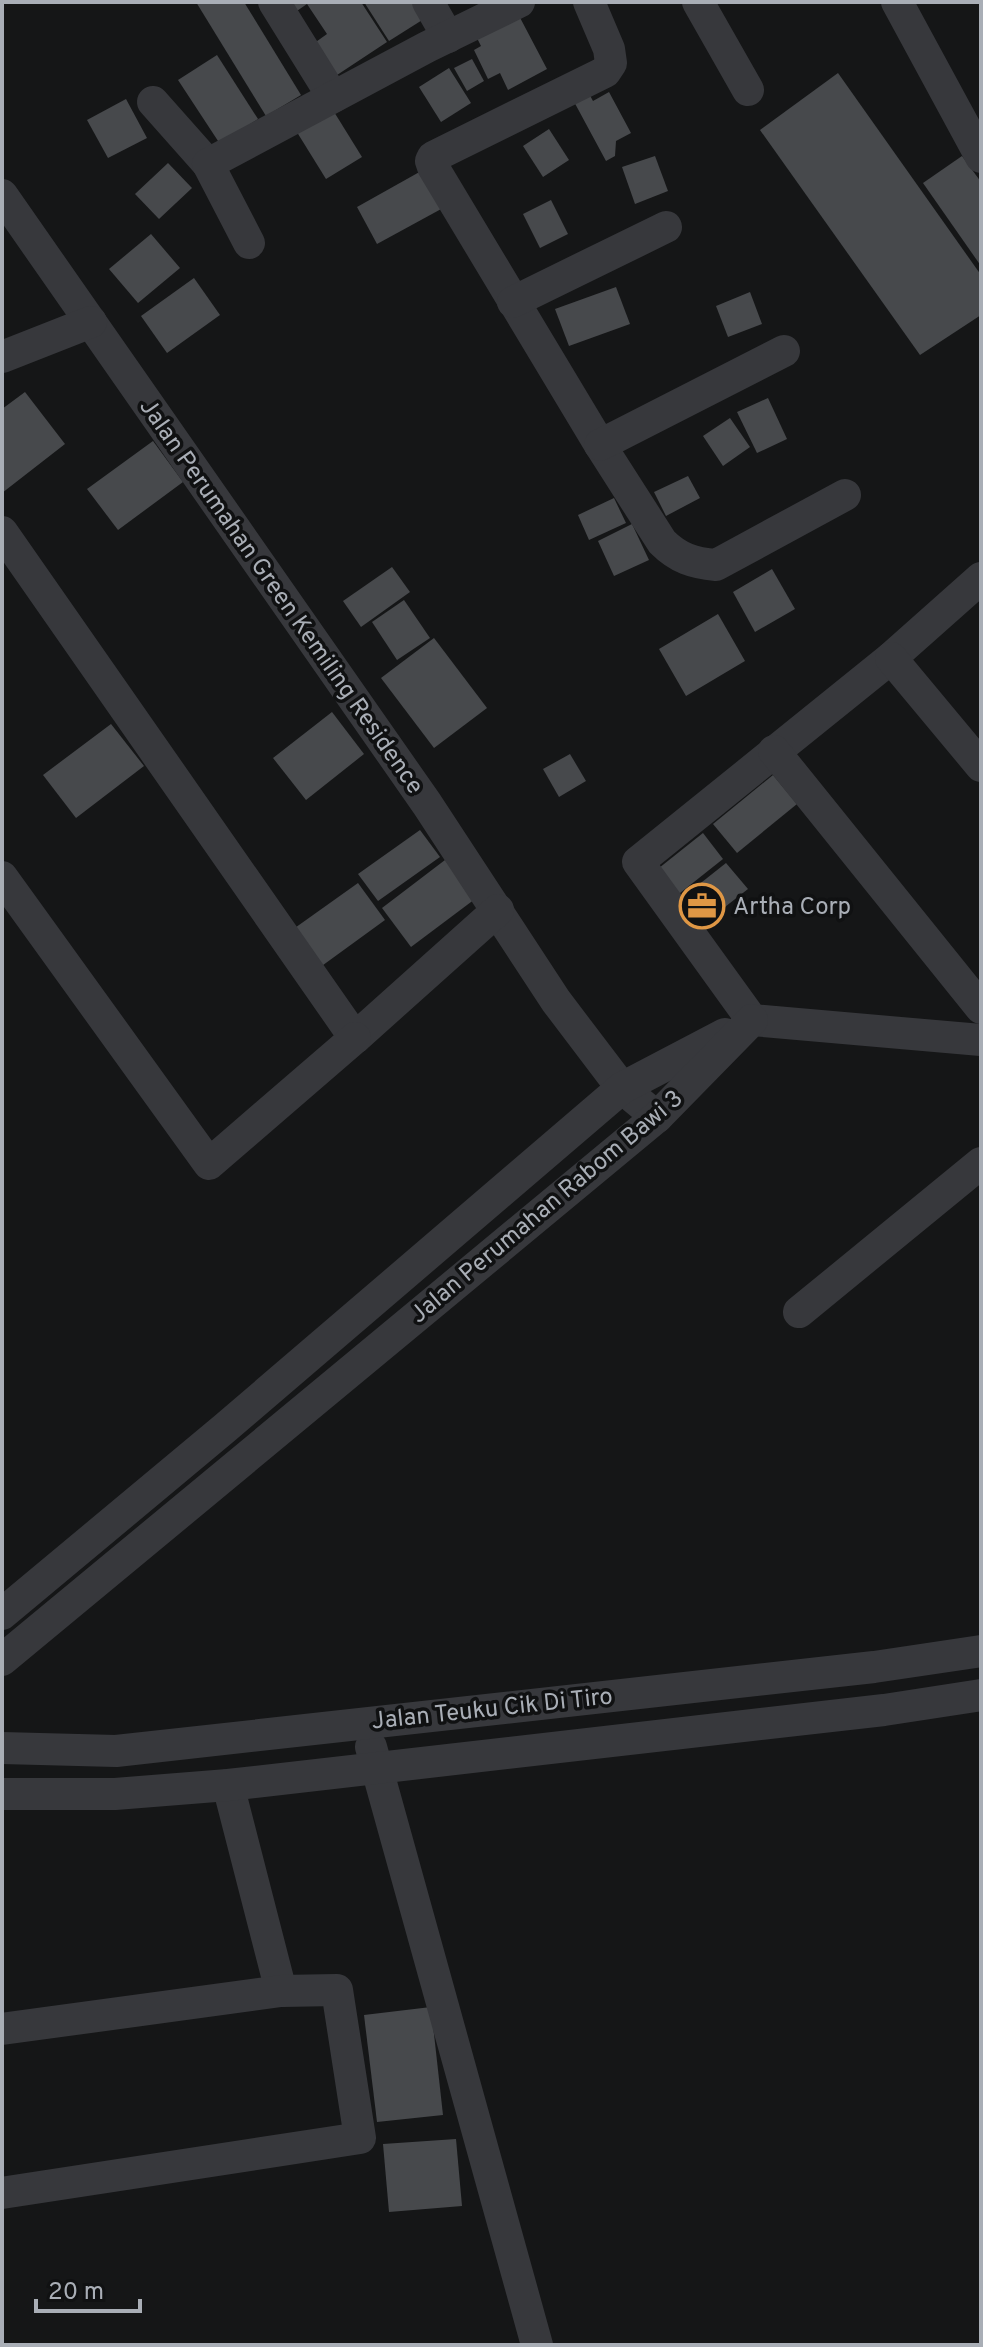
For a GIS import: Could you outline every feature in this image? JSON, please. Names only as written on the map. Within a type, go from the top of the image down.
[{"type":"street","points":[[274,2],[333,97]]},
{"type":"street","points":[[428,2],[448,37]]},
{"type":"street","points":[[208,164],[519,2]]},
{"type":"street","points":[[589,2],[609,49],[611,63],[605,72],[433,157],[431,161],[600,445],[662,542],[674,554],[695,563],[716,565],[845,495]]},
{"type":"street","points":[[698,2],[748,90]]},
{"type":"street","points":[[897,2],[981,157]]},
{"type":"street","points":[[153,102],[208,164],[249,243]]},
{"type":"street","name":"Jalan Perumahan Green Kemiling Residence","points":[[2,195],[427,804],[556,1001],[622,1088],[657,1117]]},
{"type":"street","points":[[513,302],[666,227]]},
{"type":"street","points":[[2,357],[91,322]]},
{"type":"street","points":[[600,445],[784,351]]},
{"type":"street","points":[[2,532],[355,1038]]},
{"type":"street","points":[[981,578],[891,658],[638,862],[752,1020],[981,1040]]},
{"type":"street","points":[[891,658],[981,766]]},
{"type":"street","points":[[774,751],[981,1008]]},
{"type":"street","points":[[2,877],[209,1164],[498,910]]},
{"type":"street","name":"Jalan Perumahan Rabom Bawi 3","points":[[2,1614],[225,1428],[622,1088],[752,1020]]},
{"type":"street","name":"Jalan Perumahan Rabom Bawi 3","points":[[2,1660],[657,1117],[752,1020]]},
{"type":"street","points":[[799,1312],[981,1163]]},
{"type":"street","name":"Jalan Teuku Cik Di Tiro","points":[[2,1748],[116,1751],[874,1667],[981,1651]]},
{"type":"street","name":"Jalan Teuku Cik Di Tiro","points":[[2,1794],[115,1794],[228,1785],[884,1710],[981,1695]]},
{"type":"street","points":[[363,1722],[537,2345]]},
{"type":"street","points":[[115,1794],[116,1751]]},
{"type":"street","points":[[228,1785],[281,1991]]},
{"type":"street","points":[[2,2029],[281,1991],[337,1990],[360,2138],[2,2193]]},
{"type":"building","points":[[196,2],[244,2],[301,95],[266,116]]},
{"type":"building","points":[[283,2],[361,2],[387,42],[334,77],[313,44],[327,34],[307,4],[291,15]]},
{"type":"building","points":[[364,2],[419,2],[427,17],[389,41]]},
{"type":"building","points":[[516,10],[547,69],[508,90],[500,73],[488,79],[474,50],[481,46],[474,32]]},
{"type":"building","points":[[217,55],[258,119],[220,144],[178,80]]},
{"type":"building","points":[[472,59],[484,81],[467,91],[454,68]]},
{"type":"building","points":[[449,68],[471,103],[441,122],[419,87]]},
{"type":"building","points":[[838,73],[981,275],[981,315],[920,355],[760,130]]},
{"type":"building","points":[[587,90],[593,101],[609,92],[631,133],[616,141],[615,156],[606,161],[572,98]]},
{"type":"building","points":[[126,99],[147,138],[108,158],[87,120]]},
{"type":"building","points":[[331,107],[362,157],[326,179],[295,129]]},
{"type":"building","points":[[549,129],[569,160],[543,177],[523,146]]},
{"type":"building","points":[[655,156],[668,191],[635,204],[622,167]]},
{"type":"building","points":[[962,156],[981,182],[981,266],[923,183]]},
{"type":"building","points":[[168,163],[192,188],[159,219],[135,194]]},
{"type":"building","points":[[423,170],[443,208],[377,244],[357,207]]},
{"type":"building","points":[[551,200],[568,234],[540,248],[523,214]]},
{"type":"building","points":[[151,234],[180,268],[138,303],[109,269]]},
{"type":"building","points":[[194,278],[220,315],[167,353],[141,316]]},
{"type":"building","points":[[616,287],[630,324],[569,346],[555,309]]},
{"type":"building","points":[[750,292],[762,324],[728,337],[716,306]]},
{"type":"building","points":[[25,392],[65,444],[2,493],[2,409]]},
{"type":"building","points":[[768,398],[787,439],[757,453],[737,412]]},
{"type":"building","points":[[730,418],[750,447],[723,466],[703,436]]},
{"type":"building","points":[[153,441],[183,482],[118,530],[87,489]]},
{"type":"building","points":[[688,476],[700,498],[666,516],[654,492]]},
{"type":"building","points":[[614,498],[626,523],[589,540],[578,515]]},
{"type":"building","points":[[632,524],[649,560],[614,576],[598,541]]},
{"type":"building","points":[[392,567],[410,592],[361,627],[343,601]]},
{"type":"building","points":[[772,569],[795,609],[755,632],[733,592]]},
{"type":"building","points":[[404,600],[430,638],[397,660],[372,622]]},
{"type":"building","points":[[718,614],[745,661],[686,696],[659,649]]},
{"type":"building","points":[[434,638],[487,708],[434,748],[381,678]]},
{"type":"building","points":[[332,712],[364,754],[306,800],[273,758]]},
{"type":"building","points":[[111,724],[144,766],[76,818],[43,775]]},
{"type":"building","points":[[570,754],[586,781],[559,797],[543,769]]},
{"type":"building","points":[[773,775],[797,804],[737,853],[713,824]]},
{"type":"building","points":[[420,830],[440,857],[378,901],[358,874]]},
{"type":"building","points":[[703,833],[723,859],[675,897],[654,872]]},
{"type":"building","points":[[445,860],[475,899],[411,947],[382,908]]},
{"type":"building","points":[[726,863],[748,889],[698,928],[678,901]]},
{"type":"building","points":[[358,883],[385,920],[319,968],[292,930]]},
{"type":"building","points":[[431,2007],[443,2115],[377,2122],[364,2015]]},
{"type":"building","points":[[456,2139],[462,2206],[389,2212],[383,2144]]},
{"type":"place","name":"Artha Corp","points":[[702,906]]}]
